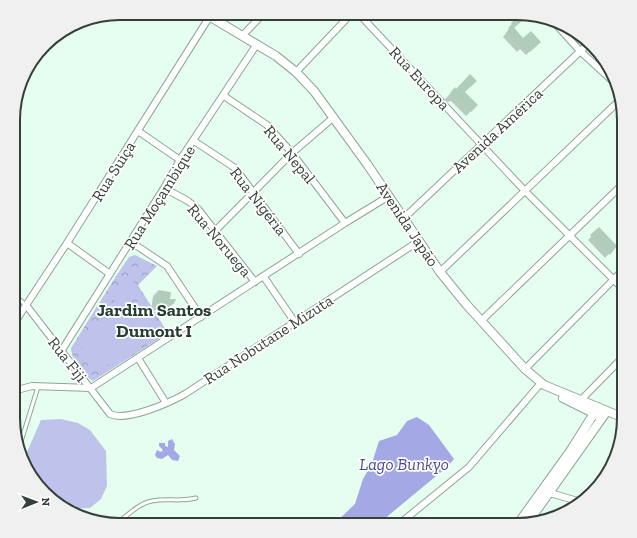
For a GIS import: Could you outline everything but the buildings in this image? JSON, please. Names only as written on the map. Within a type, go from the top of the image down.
[{"type":"main road","name":"Avenida Japão","points":[[216,20],[276,56],[296,72],[314,91],[334,117],[390,196],[440,272],[481,321],[525,369],[543,384],[581,400],[593,410]]},
{"type":"main road","points":[[543,384],[558,396],[593,410],[617,417]]},
{"type":"main road","points":[[532,517],[550,493],[593,424],[593,410]]},
{"type":"main road","points":[[522,518],[593,424],[608,415]]},
{"type":"street","name":"Rua Suiça","points":[[20,315],[138,131],[204,20]]},
{"type":"street","points":[[243,35],[257,20]]},
{"type":"street","points":[[296,72],[345,20]]},
{"type":"street","name":"Rua Europa","points":[[365,20],[525,191],[617,283]]},
{"type":"street","points":[[561,30],[580,51],[607,76]]},
{"type":"street","name":"Rua Moçambique","points":[[62,350],[131,242],[180,160],[224,96],[257,44]]},
{"type":"street","name":"Avenida América","points":[[404,218],[585,47]]},
{"type":"street","name":"Rua Nepal","points":[[224,96],[262,120],[292,153],[345,223]]},
{"type":"street","points":[[440,272],[616,104]]},
{"type":"street","points":[[215,231],[292,153],[334,117]]},
{"type":"street","points":[[138,131],[180,160]]},
{"type":"street","name":"Rua Nigéria","points":[[194,141],[229,163],[254,193],[299,254]]},
{"type":"street","name":"Rua Noruega","points":[[164,188],[194,205],[254,282]]},
{"type":"street","points":[[481,321],[617,190]]},
{"type":"street","points":[[20,389],[32,386],[91,388],[345,223],[390,196]]},
{"type":"street","name":"Rua Nobutane Mizuta","points":[[110,414],[116,416],[126,416],[166,403],[201,384],[294,321],[419,241]]},
{"type":"street","points":[[131,242],[167,266],[201,317]]},
{"type":"street","points":[[67,243],[110,274]]},
{"type":"street","points":[[525,369],[617,275]]},
{"type":"street","points":[[264,277],[294,321]]},
{"type":"street","name":"Rua Fiji","points":[[26,305],[110,414]]},
{"type":"street","points":[[138,358],[166,403]]},
{"type":"street","points":[[581,400],[617,363]]},
{"type":"street","points":[[407,518],[469,467],[543,384]]},
{"type":"street","points":[[550,493],[574,500]]},
{"type":"lane","points":[[20,300],[26,305]]},
{"type":"lane","points":[[22,436],[38,386]]},
{"type":"lane","points":[[124,518],[145,503],[152,501],[188,500],[196,498]]},
{"type":"green space","points":[[135,255],[157,266],[138,285],[168,333],[93,381],[89,379],[79,367],[73,357],[71,348],[129,257]]},
{"type":"green space","points":[[132,279],[139,294],[119,308],[109,292]]},
{"type":"green space","points":[[142,298],[162,330],[96,372],[78,339]]},
{"type":"green space","points":[[61,419],[78,423],[90,430],[106,451],[107,486],[101,499],[90,508],[77,509],[64,501],[56,495],[56,482],[43,482],[33,468],[26,453],[41,420]]},
{"type":"water","name":"Lago Bunkyo","points":[[417,417],[429,425],[454,459],[447,467],[385,518],[340,518],[355,504],[363,479],[372,463],[379,441],[397,435],[407,421]]},
{"type":"water","points":[[172,439],[175,444],[174,450],[180,456],[178,461],[172,460],[168,455],[162,459],[157,458],[155,455],[157,450],[161,452],[163,450],[159,446],[159,443],[165,443],[165,446],[168,447],[168,441]]},
{"type":"district","name":"Jardim Santos Dumont I","points":[[154,320]]}]
